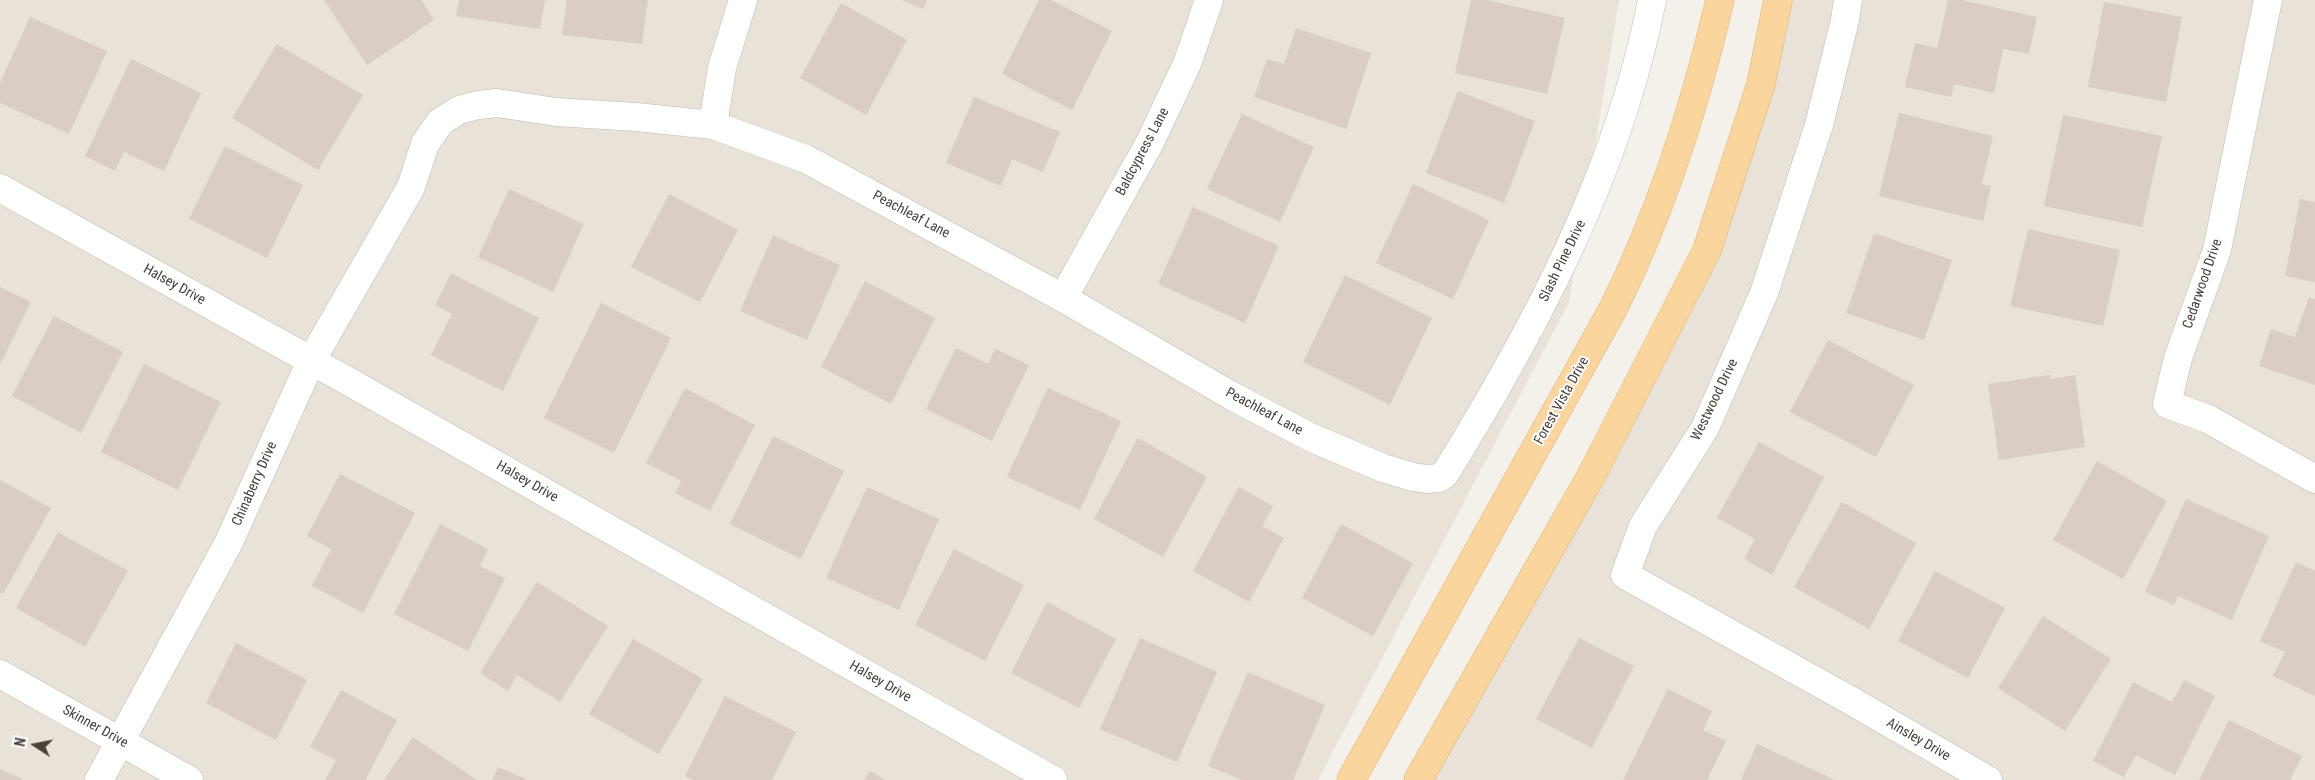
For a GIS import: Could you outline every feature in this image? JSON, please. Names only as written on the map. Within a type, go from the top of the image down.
[{"type":"main road","name":"Forest Vista Drive","points":[[1351,780],[1613,309],[1638,259],[1673,167],[1699,86],[1720,0]]},
{"type":"main road","points":[[1418,780],[1590,478],[1707,250],[1761,84],[1778,0]]},
{"type":"street","points":[[713,125],[722,68],[744,0]]},
{"type":"street","name":"Baldcypress Lane","points":[[1063,298],[1150,142],[1186,64],[1209,0]]},
{"type":"street","name":"Slash Pine Drive","points":[[1413,477],[1438,478],[1445,474],[1489,403],[1529,330],[1585,214],[1606,162],[1652,0]]},
{"type":"street","name":"Westwood Drive","points":[[1848,0],[1845,20],[1819,125],[1764,292],[1705,428],[1643,526],[1625,575],[1848,699]]},
{"type":"street","name":"Cedarwood Drive","points":[[2268,0],[2217,250],[2178,358],[2167,404],[2208,419],[2315,479]]},
{"type":"street","name":"Peachleaf Lane","points":[[411,187],[425,144],[440,122],[459,110],[478,105],[497,103],[556,112],[636,117],[713,125],[806,159],[1063,298],[1232,396],[1310,437],[1384,468],[1413,477]]},
{"type":"street","name":"Chinaberry Drive","points":[[99,780],[228,544],[311,361],[411,187]]},
{"type":"street","name":"Halsey Drive","points":[[0,188],[311,361],[1053,780]]},
{"type":"street","name":"Skinner Drive","points":[[0,674],[189,780]]},
{"type":"street","name":"Ainsley Drive","points":[[1848,699],[1988,780]]},
{"type":"shaded area","points":[[0,0],[1619,0],[1569,302],[1318,780],[0,780]]},
{"type":"shaded area","points":[[1777,0],[2315,0],[2315,780],[1412,780],[1707,250]]},
{"type":"building","points":[[324,0],[421,0],[434,20],[367,65]]},
{"type":"building","points":[[459,0],[545,0],[540,29],[456,16]]},
{"type":"building","points":[[567,0],[648,0],[642,44],[562,35]]},
{"type":"building","points":[[902,0],[927,0],[923,9]]},
{"type":"building","points":[[1039,0],[1051,0],[1112,31],[1072,110],[1002,74]]},
{"type":"building","points":[[1471,0],[1487,0],[1565,18],[1547,94],[1455,73]]},
{"type":"building","points":[[1948,0],[1962,0],[2037,17],[2029,54],[2003,49],[1994,93],[1954,84],[1951,97],[1905,87],[1915,43],[1937,48]]},
{"type":"building","points":[[2104,2],[2182,17],[2166,102],[2088,87]]},
{"type":"building","points":[[841,3],[907,40],[866,115],[800,78]]},
{"type":"building","points":[[30,17],[107,51],[69,134],[0,103],[0,83]]},
{"type":"building","points":[[1296,28],[1371,53],[1346,129],[1254,97],[1267,59],[1284,64]]},
{"type":"building","points":[[277,44],[363,95],[318,170],[232,118]]},
{"type":"building","points":[[131,59],[201,93],[164,171],[124,152],[115,171],[85,156]]},
{"type":"building","points":[[1458,91],[1535,121],[1504,203],[1426,173]]},
{"type":"building","points":[[974,97],[1060,132],[1043,172],[1012,159],[1001,186],[946,163]]},
{"type":"building","points":[[1899,113],[1993,136],[1982,184],[1991,186],[1983,221],[1879,196]]},
{"type":"building","points":[[1242,114],[1314,147],[1280,222],[1207,189]]},
{"type":"building","points":[[2063,115],[2162,136],[2142,227],[2044,206]]},
{"type":"building","points":[[225,146],[303,185],[267,258],[189,219]]},
{"type":"building","points":[[1413,184],[1489,220],[1453,299],[1376,263]]},
{"type":"building","points":[[509,189],[584,224],[553,292],[478,257]]},
{"type":"building","points":[[669,194],[738,230],[700,302],[631,267]]},
{"type":"building","points":[[2300,199],[2315,202],[2315,282],[2285,276]]},
{"type":"building","points":[[1193,207],[1279,246],[1245,323],[1158,284]]},
{"type":"building","points":[[2028,229],[2120,250],[2103,326],[2010,306]]},
{"type":"building","points":[[1874,233],[1952,260],[1924,340],[1846,313]]},
{"type":"building","points":[[773,235],[840,265],[807,340],[740,311]]},
{"type":"building","points":[[451,273],[539,318],[503,391],[431,355],[452,314],[435,305]]},
{"type":"building","points":[[1345,275],[1432,318],[1390,405],[1303,362]]},
{"type":"building","points":[[865,281],[935,318],[891,404],[821,367]]},
{"type":"building","points":[[0,287],[31,302],[0,365]]},
{"type":"building","points":[[2309,297],[2315,299],[2315,385],[2259,366],[2271,329],[2295,337]]},
{"type":"building","points":[[601,303],[671,338],[614,453],[544,418]]},
{"type":"building","points":[[54,316],[123,352],[81,433],[12,396]]},
{"type":"building","points":[[1828,340],[1914,385],[1876,457],[1790,412]]},
{"type":"building","points":[[956,348],[988,364],[995,349],[1029,365],[992,441],[926,409]]},
{"type":"building","points":[[144,364],[221,402],[178,490],[101,452]]},
{"type":"building","points":[[2050,375],[2051,379],[2075,375],[2085,447],[1999,460],[1988,384]]},
{"type":"building","points":[[685,388],[755,425],[710,511],[675,493],[681,481],[646,463]]},
{"type":"building","points":[[1048,388],[1121,421],[1080,510],[1007,477]]},
{"type":"building","points":[[773,436],[844,471],[801,559],[730,524]]},
{"type":"building","points":[[1138,438],[1207,477],[1163,557],[1094,519]]},
{"type":"building","points":[[1759,442],[1824,477],[1772,575],[1744,559],[1755,539],[1717,518]]},
{"type":"building","points":[[2097,461],[2167,501],[2123,579],[2053,540]]},
{"type":"building","points":[[340,474],[415,513],[363,613],[312,586],[331,549],[307,536]]},
{"type":"building","points":[[0,480],[51,508],[3,594],[0,592]]},
{"type":"building","points":[[867,487],[939,519],[899,610],[826,578]]},
{"type":"building","points":[[1239,487],[1273,506],[1262,526],[1284,538],[1249,602],[1193,571]]},
{"type":"building","points":[[2186,499],[2269,536],[2232,620],[2178,596],[2174,605],[2145,592]]},
{"type":"building","points":[[1842,502],[1916,543],[1869,629],[1794,587]]},
{"type":"building","points":[[440,524],[488,549],[480,566],[505,578],[468,651],[394,614]]},
{"type":"building","points":[[1341,524],[1413,563],[1373,636],[1302,598]]},
{"type":"building","points":[[58,532],[128,571],[85,647],[16,608]]},
{"type":"building","points":[[954,549],[1024,585],[985,661],[915,625]]},
{"type":"building","points":[[2296,562],[2315,571],[2315,696],[2273,676],[2285,652],[2260,641]]},
{"type":"building","points":[[1935,571],[2005,608],[1968,678],[1898,641]]},
{"type":"building","points":[[537,582],[608,626],[560,702],[517,675],[508,691],[480,673]]},
{"type":"building","points":[[1047,602],[1116,639],[1079,708],[1011,673]]},
{"type":"building","points":[[2043,616],[2111,659],[2065,731],[1998,688]]},
{"type":"building","points":[[1140,638],[1217,672],[1177,762],[1100,729]]},
{"type":"building","points":[[1579,638],[1634,666],[1592,748],[1536,719]]},
{"type":"building","points":[[633,639],[703,679],[659,754],[589,714]]},
{"type":"building","points":[[236,643],[307,680],[276,740],[206,703]]},
{"type":"building","points":[[1248,672],[1325,705],[1293,780],[1242,780],[1208,766]]},
{"type":"building","points":[[2184,680],[2215,696],[2175,775],[2136,755],[2124,777],[2093,761],[2133,682],[2172,702]]},
{"type":"building","points":[[1668,689],[1712,711],[1703,730],[1726,741],[1707,780],[1623,780]]},
{"type":"building","points":[[341,690],[397,720],[365,780],[325,780],[336,760],[310,747]]},
{"type":"building","points":[[725,696],[796,732],[772,780],[693,780],[685,776]]},
{"type":"building","points":[[2229,720],[2302,756],[2290,780],[2199,780]]},
{"type":"building","points":[[413,737],[477,780],[384,780]]},
{"type":"building","points":[[1757,744],[1835,780],[1741,780]]},
{"type":"building","points":[[498,767],[528,780],[492,780]]},
{"type":"building","points":[[0,769],[21,778],[21,780],[0,780]]},
{"type":"building","points":[[870,771],[885,780],[864,780]]}]
